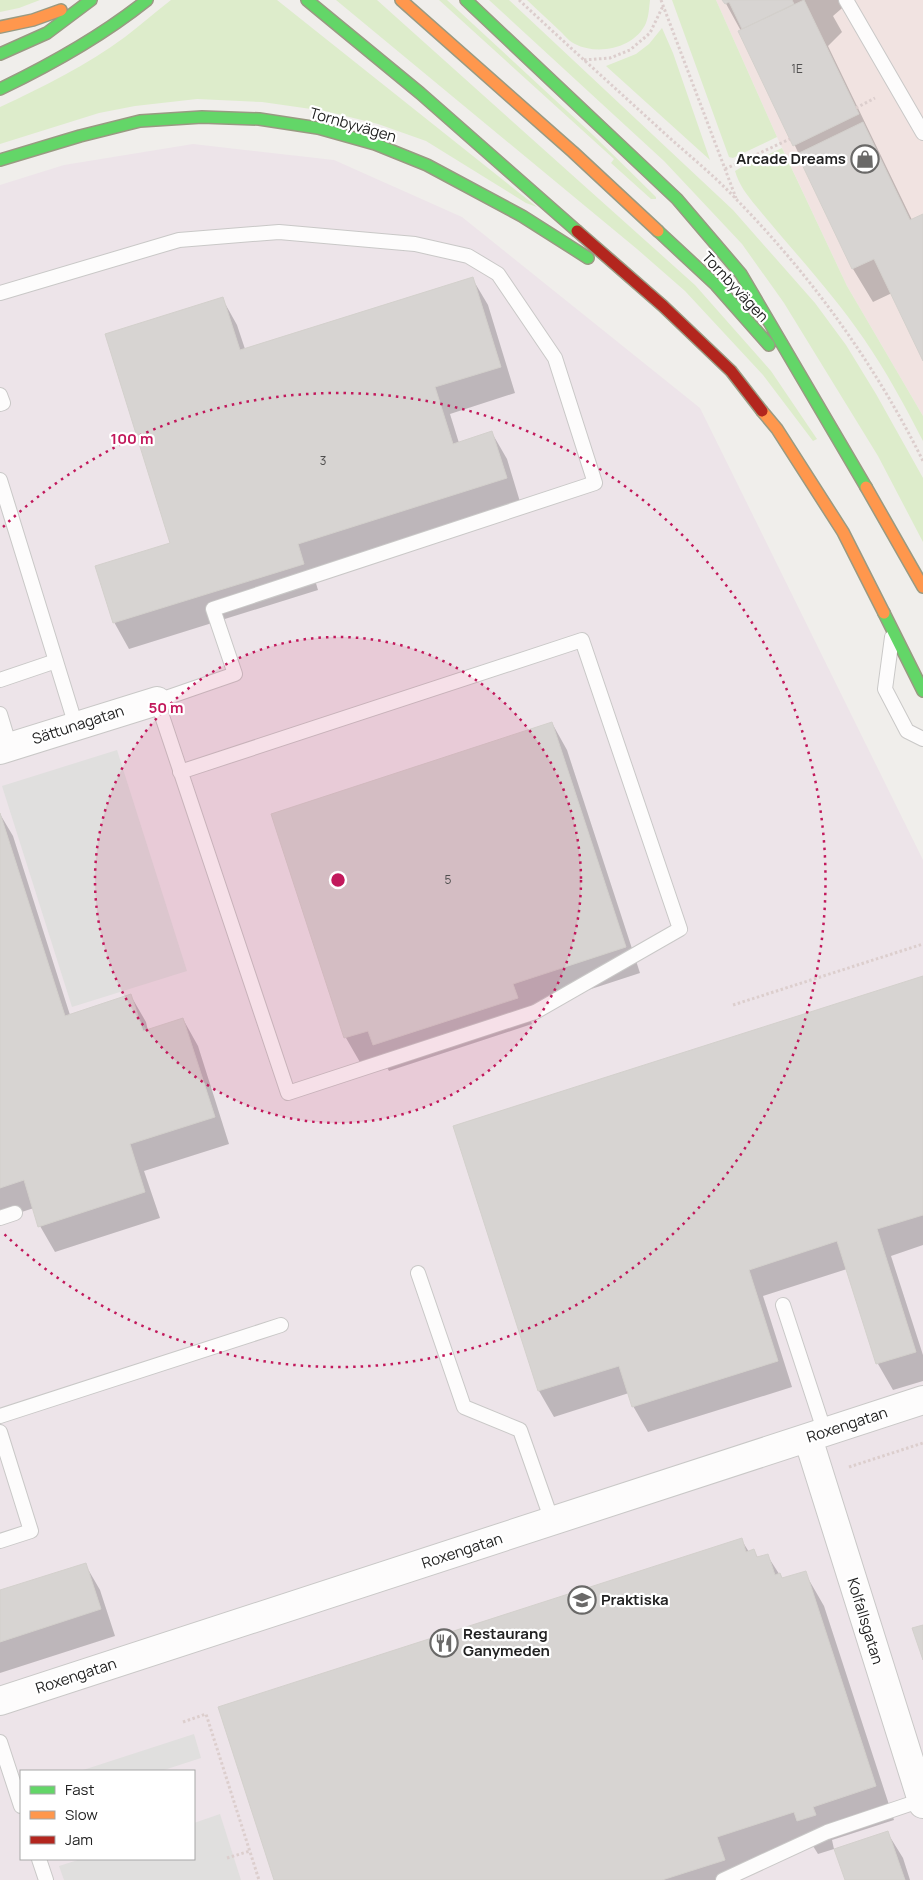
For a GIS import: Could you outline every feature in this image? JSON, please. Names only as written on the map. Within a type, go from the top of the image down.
[{"type":"main road","points":[[0,27],[33,20],[86,0]]},
{"type":"main road","points":[[0,54],[47,33],[91,0]]},
{"type":"main road","points":[[0,89],[37,72],[84,45],[133,12],[147,0]]},
{"type":"main road","name":"Tornbyvägen","points":[[307,0],[420,93],[663,306],[731,371],[777,429],[843,532],[923,690]]},
{"type":"main road","name":"Tornbyvägen","points":[[401,0],[573,152],[716,285],[817,401]]},
{"type":"main road","name":"Tornbyvägen","points":[[466,0],[678,199],[741,274],[817,401],[923,587]]},
{"type":"main road","name":"Tornbyvägen","points":[[0,160],[80,136],[140,121],[202,117],[259,119],[318,128],[374,144],[427,165],[522,216],[663,306]]},
{"type":"street","name":"Sättunagatan","points":[[5,748],[156,701]]},
{"type":"street","name":"Roxengatan","points":[[0,1701],[922,1402]]},
{"type":"street","name":"Kolfallsgatan","points":[[816,1435],[820,1477],[922,1802]]},
{"type":"lane","points":[[846,0],[923,133]]},
{"type":"lane","points":[[0,293],[179,240],[279,232],[416,244],[468,256],[498,274],[556,358],[595,483],[213,609],[235,674],[156,701],[288,1093],[535,1012],[680,929],[582,640],[180,772]]},
{"type":"lane","points":[[0,395],[2,403],[0,404]]},
{"type":"lane","points":[[0,480],[76,726]]},
{"type":"lane","points":[[893,629],[886,689],[907,732],[923,739]]},
{"type":"lane","points":[[0,680],[56,661]]},
{"type":"lane","points":[[0,714],[5,748]]},
{"type":"lane","points":[[0,1218],[15,1214]]},
{"type":"lane","points":[[418,1273],[464,1407],[520,1430],[552,1521]]},
{"type":"lane","points":[[783,1305],[816,1435]]},
{"type":"lane","points":[[0,1416],[281,1325]]},
{"type":"lane","points":[[0,1432],[31,1531],[0,1541]]},
{"type":"lane","points":[[0,1742],[20,1803]]},
{"type":"lane","points":[[723,1880],[827,1832],[922,1802]]},
{"type":"lane","points":[[39,1860],[46,1880]]},
{"type":"path","points":[[519,0],[736,199],[790,258],[837,318],[874,373],[907,429],[923,461]]},
{"type":"path","points":[[660,0],[736,199]]},
{"type":"path","points":[[584,60],[610,58],[630,50],[650,33],[663,6]]},
{"type":"path","points":[[725,169],[790,139]]},
{"type":"path","points":[[733,1005],[923,944]]},
{"type":"path","points":[[820,1477],[923,1442]]},
{"type":"path","points":[[183,1722],[206,1714],[259,1880]]},
{"type":"path","points":[[227,1858],[250,1851]]},
{"type":"shaded area","points":[[716,0],[923,0],[923,416],[847,286],[777,137]]},
{"type":"shaded area","points":[[193,144],[334,160],[462,217],[700,408],[923,860],[923,1880],[0,1880],[0,185],[64,165]]},
{"type":"shaded area","points":[[117,750],[187,971],[72,1007],[2,786]]},
{"type":"shaded area","points":[[194,1734],[201,1758],[164,1770],[83,1770]]},
{"type":"shaded area","points":[[220,1814],[241,1880],[64,1880],[59,1866],[78,1860],[195,1860],[195,1823]]},
{"type":"green space","points":[[0,0],[40,0],[19,8],[0,12]]},
{"type":"green space","points":[[171,0],[277,0],[537,207],[526,203],[426,141],[378,124],[325,111],[262,102],[197,99],[135,106],[99,113],[0,144],[0,107],[95,57],[125,37]]},
{"type":"green space","points":[[336,0],[377,0],[695,285],[771,371],[817,439],[813,441],[763,375],[685,291],[637,249]]},
{"type":"green space","points":[[439,0],[447,0],[593,135],[656,199],[651,199],[611,163],[614,159]]},
{"type":"green space","points":[[489,0],[509,0],[733,210],[815,303],[846,345],[923,478],[923,542],[878,456],[784,303],[742,244],[664,161]]},
{"type":"green space","points":[[527,0],[650,0],[646,23],[634,39],[615,47],[594,49],[584,48],[571,42]]},
{"type":"green space","points":[[672,0],[716,0],[777,137],[733,158],[729,157]]},
{"type":"green space","points":[[662,28],[673,53],[710,160],[606,66],[636,54],[649,44]]},
{"type":"green space","points":[[782,148],[847,286],[923,416],[923,441],[895,389],[852,322],[753,202],[739,181],[735,171]]},
{"type":"building","points":[[722,0],[792,0],[794,4],[742,29],[729,2],[725,4]]},
{"type":"building","points":[[804,0],[859,114],[793,146],[738,31]]},
{"type":"building","points":[[863,122],[910,220],[923,214],[923,361],[874,259],[852,269],[797,154]]},
{"type":"building","points":[[473,277],[501,367],[435,387],[453,444],[492,431],[507,478],[298,544],[304,564],[113,623],[95,566],[170,543],[105,334],[223,297],[240,350]]},
{"type":"building","points":[[552,722],[626,947],[513,984],[518,998],[373,1045],[368,1031],[344,1038],[271,814]]},
{"type":"building","points":[[0,813],[65,1016],[131,994],[143,1031],[183,1018],[215,1117],[130,1144],[145,1192],[38,1227],[24,1180],[0,1188]]},
{"type":"building","points":[[923,976],[923,1215],[877,1229],[916,1352],[876,1364],[837,1241],[749,1270],[778,1361],[632,1407],[619,1366],[538,1391],[453,1126]]},
{"type":"building","points":[[742,1538],[746,1552],[754,1549],[757,1557],[768,1554],[775,1575],[780,1573],[782,1578],[806,1571],[876,1786],[813,1807],[816,1815],[797,1821],[794,1812],[717,1837],[725,1860],[662,1880],[274,1880],[218,1707]]},
{"type":"building","points":[[86,1563],[101,1609],[0,1642],[0,1590]]},
{"type":"building","points":[[923,1625],[923,1660],[912,1628]]},
{"type":"building","points":[[888,1831],[905,1880],[845,1880],[834,1849]]},
{"type":"traffic: fast","points":[[0,54],[47,33],[91,0]]},
{"type":"traffic: fast","points":[[0,89],[76,49],[112,26],[147,0]]},
{"type":"traffic: fast","points":[[307,0],[420,93],[577,231]]},
{"type":"traffic: fast","points":[[466,0],[677,199],[741,274],[866,487]]},
{"type":"traffic: fast","points":[[0,160],[80,136],[140,121],[202,117],[259,119],[318,128],[375,144],[427,165],[522,216],[588,258]]},
{"type":"traffic: fast","points":[[658,231],[716,285],[769,345]]},
{"type":"traffic: fast","points":[[884,613],[923,691]]},
{"type":"traffic: slow","points":[[401,0],[573,152],[658,231]]},
{"type":"traffic: slow","points":[[0,27],[33,20],[61,10]]},
{"type":"traffic: slow","points":[[762,411],[777,429],[843,532],[884,613]]},
{"type":"traffic: slow","points":[[866,487],[923,587]]},
{"type":"traffic: jam","points":[[577,231],[663,306],[731,371],[762,411]]},
{"type":"place","name":"Arcade Dreams","points":[[865,159]]},
{"type":"place","name":"Praktiska","points":[[582,1600]]},
{"type":"place","name":"Restaurang Ganymeden","points":[[444,1643]]}]
